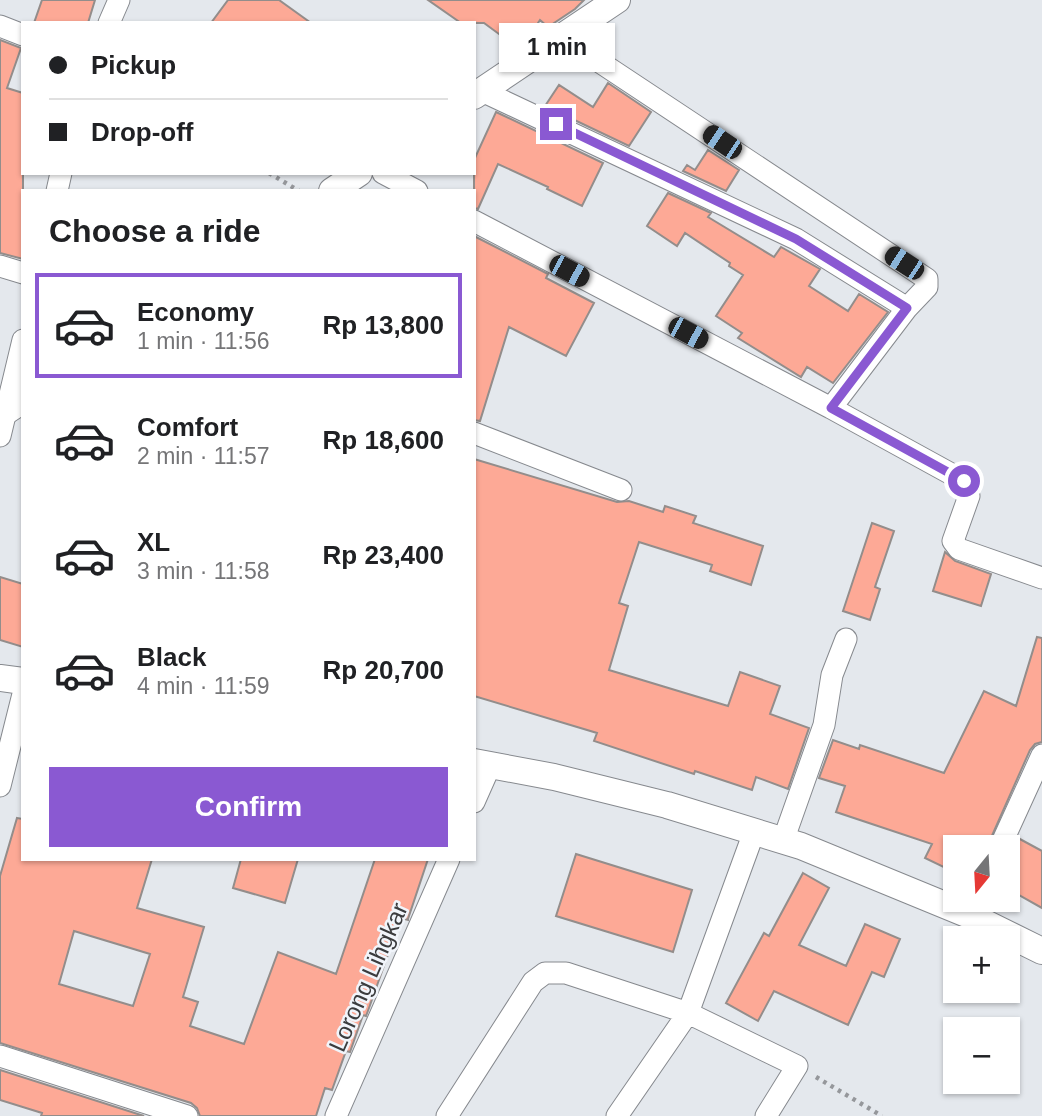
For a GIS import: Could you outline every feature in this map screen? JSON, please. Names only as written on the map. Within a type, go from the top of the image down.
[{"type":"street","points":[[110,21],[119,0]]},
{"type":"street","points":[[478,94],[617,0]]},
{"type":"street","points":[[0,26],[21,34]]},
{"type":"street","points":[[562,37],[927,279],[927,287],[907,308],[831,408]]},
{"type":"street","points":[[478,94],[796,239],[907,308]]},
{"type":"street","points":[[335,189],[356,175]]},
{"type":"street","points":[[387,175],[413,189]]},
{"type":"street","points":[[476,222],[831,408],[964,481],[969,496],[953,541],[959,549],[1042,578]]},
{"type":"street","points":[[0,266],[21,272]]},
{"type":"street","points":[[7,416],[9,362],[21,343]]},
{"type":"street","points":[[476,434],[621,490]]},
{"type":"street","points":[[783,841],[824,725],[832,675],[846,639]]},
{"type":"street","points":[[0,678],[21,681]]},
{"type":"street","points":[[0,786],[21,702]]},
{"type":"street","points":[[1005,835],[1042,755]]},
{"type":"street","points":[[476,792],[482,764],[554,777],[642,799],[754,832],[943,897]]},
{"type":"street","points":[[617,1116],[688,1013],[754,832]]},
{"type":"street","name":"Lorong Lihgkar","points":[[336,1116],[448,861]]},
{"type":"street","points":[[980,912],[1042,951]]},
{"type":"street","points":[[447,1116],[533,982],[545,974],[566,973],[688,1013],[797,1066],[766,1116]]},
{"type":"street","points":[[0,1056],[187,1116]]},
{"type":"path","points":[[272,175],[296,189]]},
{"type":"path","points":[[797,1066],[882,1116]]},
{"type":"building","points":[[42,0],[95,0],[89,21],[35,21]]},
{"type":"building","points":[[228,0],[279,0],[308,21],[212,21]]},
{"type":"building","points":[[428,0],[584,0],[548,27],[540,20],[524,44],[518,48],[484,23],[458,21]]},
{"type":"building","points":[[0,40],[21,48],[7,88],[21,92],[23,189],[21,258],[0,253]]},
{"type":"building","points":[[608,83],[651,112],[629,146],[545,106],[559,85],[593,107]]},
{"type":"building","points":[[496,112],[603,163],[582,206],[498,164],[478,209],[474,189],[476,156]]},
{"type":"building","points":[[708,150],[739,170],[726,191],[683,171],[687,165],[695,170]]},
{"type":"building","points":[[668,193],[711,213],[708,217],[774,257],[781,247],[820,269],[809,286],[848,311],[859,294],[888,312],[833,383],[807,367],[801,377],[738,338],[742,333],[716,316],[743,275],[685,233],[677,246],[647,226]]},
{"type":"building","points":[[476,237],[548,274],[546,278],[594,303],[566,356],[509,327],[480,421],[476,420]]},
{"type":"building","points":[[476,460],[617,502],[629,501],[663,512],[665,506],[696,516],[693,523],[763,546],[751,585],[710,571],[712,565],[639,542],[619,603],[628,606],[609,670],[728,706],[740,672],[780,686],[770,714],[809,728],[788,789],[756,777],[752,790],[695,771],[694,774],[594,741],[597,733],[476,697]]},
{"type":"building","points":[[872,523],[894,531],[875,587],[880,589],[870,620],[843,611]]},
{"type":"building","points":[[945,552],[955,561],[991,574],[981,606],[933,591]]},
{"type":"building","points":[[0,577],[21,583],[21,646],[0,640]]},
{"type":"building","points":[[1037,637],[1042,638],[1042,742],[1035,744],[1030,750],[992,835],[943,835],[943,867],[925,858],[932,844],[836,812],[845,786],[819,778],[833,740],[859,749],[860,745],[944,773],[984,691],[1016,706]]},
{"type":"building","points":[[17,818],[21,819],[21,861],[151,861],[137,908],[204,927],[183,997],[198,1002],[190,1026],[244,1044],[278,952],[336,974],[374,861],[427,861],[408,920],[401,918],[366,1016],[363,1015],[350,1052],[346,1051],[332,1090],[325,1088],[316,1116],[200,1116],[191,1103],[0,1043],[0,876]],"holes":[[[74,931],[150,954],[133,1006],[59,984]]]},
{"type":"building","points":[[1020,839],[1042,851],[1042,908],[1020,896]]},
{"type":"building","points":[[576,854],[692,890],[673,952],[556,916]]},
{"type":"building","points":[[240,861],[297,861],[285,903],[233,888]]},
{"type":"building","points":[[803,873],[829,888],[799,945],[846,966],[865,924],[900,939],[884,977],[872,972],[848,1025],[774,991],[758,1021],[726,1003],[764,933],[769,936]]},
{"type":"building","points":[[0,1070],[144,1116],[41,1116],[42,1113],[0,1100]]},
{"type":"route","points":[[556,124],[796,239],[907,308],[831,408],[964,481]]}]
